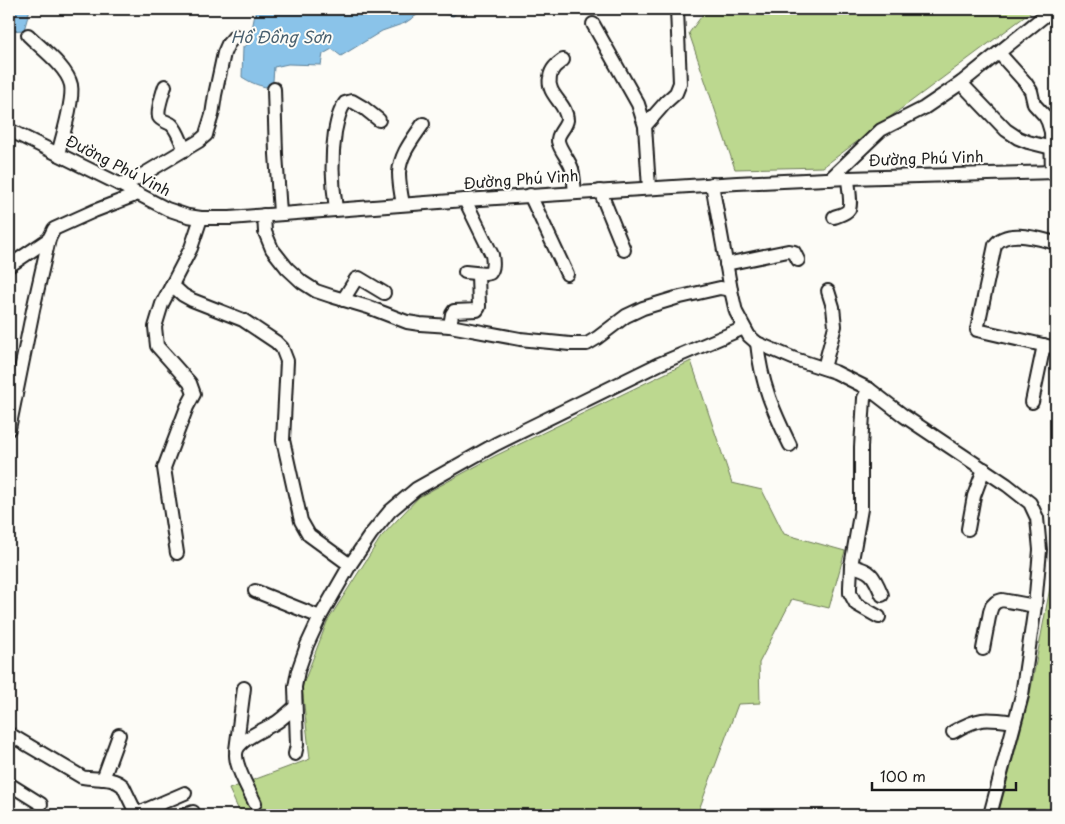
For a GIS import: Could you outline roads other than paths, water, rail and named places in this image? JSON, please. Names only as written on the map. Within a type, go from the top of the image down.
[{"type":"street","points":[[646,126],[676,93],[680,83],[677,9]]},
{"type":"street","points":[[830,179],[881,130],[924,108],[961,83],[1053,9]]},
{"type":"street","points":[[593,24],[638,104],[646,126],[648,188]]},
{"type":"street","points":[[28,35],[63,70],[71,86],[71,98],[58,154]]},
{"type":"street","points":[[119,184],[134,180],[185,150],[206,135],[224,53],[234,36]]},
{"type":"street","points":[[999,53],[1025,82],[1031,91],[1034,104],[1048,122],[1051,132],[1054,172]]},
{"type":"street","points":[[563,60],[553,68],[549,81],[551,91],[565,110],[567,120],[558,140],[572,170],[575,193]]},
{"type":"street","points":[[961,83],[1006,130],[1028,142],[1052,148]]},
{"type":"street","points":[[165,86],[159,116],[160,119],[174,127],[185,150]]},
{"type":"street","points":[[274,89],[280,214]]},
{"type":"street","points":[[336,209],[332,180],[332,157],[340,110],[345,103],[352,101],[379,120]]},
{"type":"street","points":[[403,204],[399,182],[400,164],[406,149],[423,124]]},
{"type":"street","name":"Đường Phú Vinh","points":[[9,130],[167,209],[200,218],[230,218],[403,204],[712,184],[1054,172]]},
{"type":"street","points":[[834,217],[849,209],[848,178]]},
{"type":"street","points":[[712,184],[736,312],[749,336],[757,344],[824,368],[870,389],[904,416],[1007,485],[1030,503],[1037,518],[1040,550],[1035,606],[1022,695],[990,815]]},
{"type":"street","points":[[600,191],[624,250]]},
{"type":"street","points":[[9,429],[14,379],[49,238],[54,229],[138,194]]},
{"type":"street","points":[[530,196],[567,274]]},
{"type":"street","points":[[465,200],[492,255],[493,261],[492,272],[485,274],[465,272]]},
{"type":"street","points":[[264,215],[265,232],[272,249],[287,268],[302,282],[316,291],[368,307],[407,322],[450,326],[520,339],[587,344],[626,316],[643,308],[720,288],[731,290]]},
{"type":"street","points":[[177,552],[164,468],[186,407],[194,394],[190,383],[157,346],[155,327],[162,304],[191,248],[200,218]]},
{"type":"street","points":[[1032,402],[1050,346],[977,330],[997,241],[1011,236],[1056,242]]},
{"type":"street","points":[[9,266],[49,238]]},
{"type":"street","points":[[726,264],[788,251],[794,252],[798,260]]},
{"type":"street","points":[[450,326],[454,311],[477,310],[478,274]]},
{"type":"street","points":[[343,300],[356,279],[359,278],[384,293]]},
{"type":"street","points":[[172,285],[192,300],[243,320],[282,348],[287,361],[283,440],[301,521],[308,535],[350,566]]},
{"type":"street","points":[[824,368],[835,326],[833,307],[828,291]]},
{"type":"street","points":[[294,754],[297,745],[294,687],[298,671],[320,617],[371,534],[390,511],[416,489],[496,444],[659,364],[744,328]]},
{"type":"street","points":[[757,344],[759,364],[765,387],[775,415],[790,445]]},
{"type":"street","points":[[870,389],[864,398],[861,447],[861,508],[851,566],[850,593],[856,604],[879,617]]},
{"type":"street","points":[[968,529],[974,496],[984,469]]},
{"type":"street","points":[[851,566],[862,568],[870,573],[877,581],[882,595]]},
{"type":"street","points":[[255,591],[320,617]]},
{"type":"street","points":[[983,649],[990,612],[996,602],[1002,600],[1035,606]]},
{"type":"street","points":[[244,688],[236,760],[255,802]]},
{"type":"street","points":[[236,750],[242,743],[278,722],[295,707]]},
{"type":"street","points":[[953,732],[976,720],[982,719],[1014,722]]},
{"type":"street","points":[[9,734],[82,777],[116,781],[124,786],[137,814],[185,793]]},
{"type":"street","points":[[103,779],[119,735]]},
{"type":"street","points":[[9,784],[41,804]]},
{"type":"water","points":[[9,9],[30,9],[24,30],[9,31]]},
{"type":"water","name":"Hồ Đồng Sơn","points":[[256,9],[426,9],[405,23],[382,31],[341,56],[332,49],[323,54],[321,65],[288,64],[274,67],[273,81],[266,87],[242,77],[243,47],[248,44]]},
{"type":"water","points":[[426,9],[461,9],[453,16]]}]
